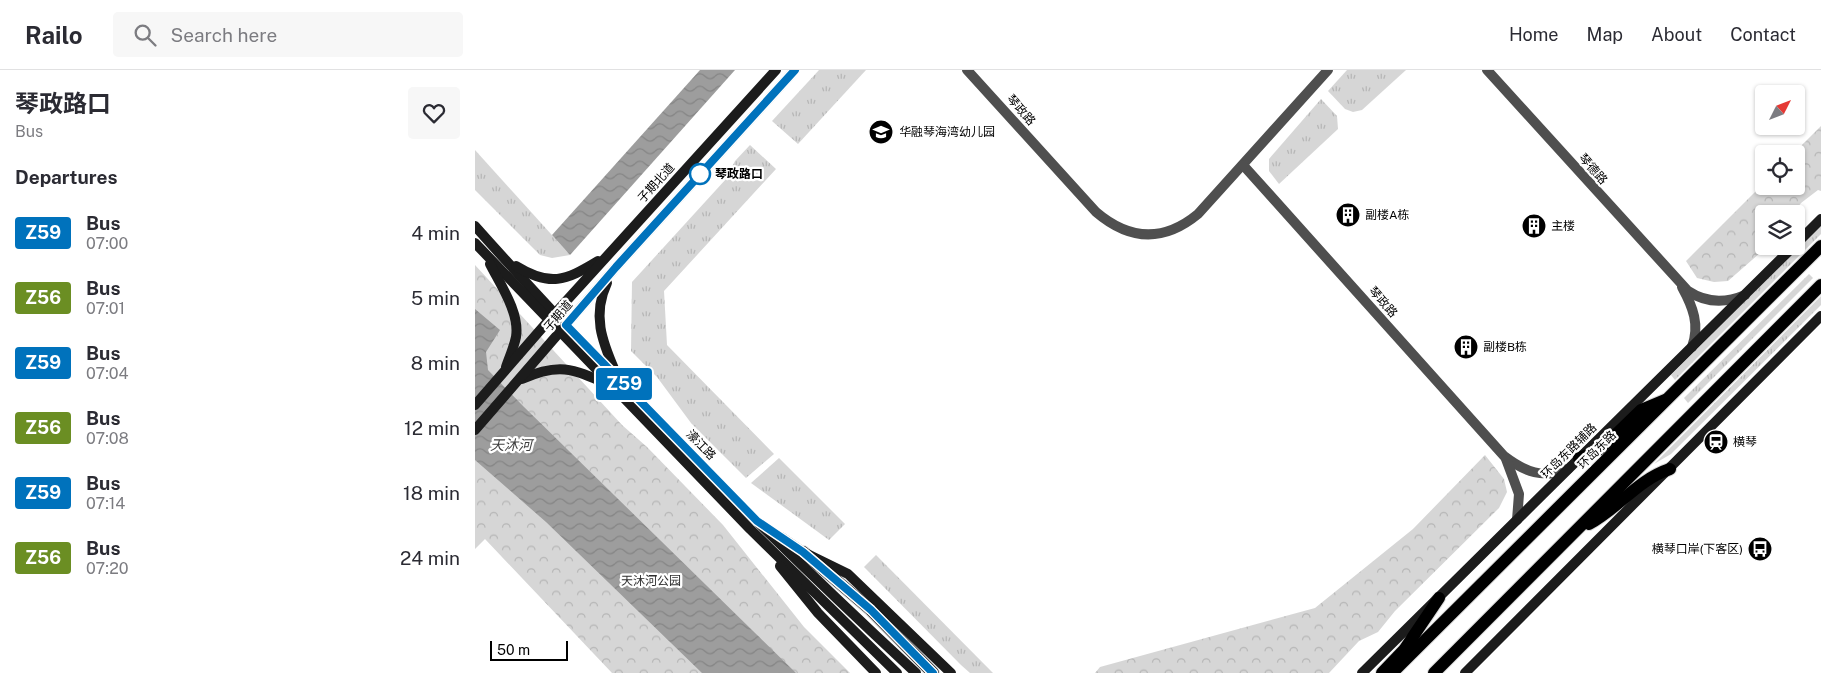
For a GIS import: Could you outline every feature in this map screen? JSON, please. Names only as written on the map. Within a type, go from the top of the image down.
[{"type":"main road","name":"子期北道","points":[[552,317],[776,70]]},
{"type":"main road","points":[[616,383],[599,324],[602,294],[616,267],[795,70]]},
{"type":"main road","name":"环岛东路辅路","points":[[1805,235],[1821,219]]},
{"type":"main road","name":"濠江路","points":[[475,226],[552,317],[616,383],[916,673]]},
{"type":"main road","name":"濠江路","points":[[475,243],[552,317]]},
{"type":"main road","name":"环岛东路","points":[[1392,673],[1821,246]]},
{"type":"main road","points":[[496,250],[533,276],[548,280],[558,280],[577,274],[607,256]]},
{"type":"main road","points":[[486,255],[510,305],[516,324],[516,337],[505,371]]},
{"type":"main road","name":"环岛东路辅路","points":[[1362,673],[1785,255]]},
{"type":"main road","name":"子期道","points":[[475,430],[616,267]]},
{"type":"main road","points":[[1434,673],[1821,285]]},
{"type":"main road","points":[[1465,673],[1821,316]]},
{"type":"main road","name":"子期道","points":[[475,405],[552,317]]},
{"type":"main road","points":[[1801,335],[1821,324]]},
{"type":"main road","points":[[519,381],[535,373],[563,368],[574,369],[616,383]]},
{"type":"main road","name":"濠江路","points":[[616,383],[750,529],[897,673]]},
{"type":"main road","points":[[1579,458],[1597,451],[1641,410],[1669,398]]},
{"type":"main road","points":[[1576,532],[1612,511],[1645,479],[1670,469]]},
{"type":"main road","points":[[757,521],[803,552],[871,610],[933,673]]},
{"type":"main road","points":[[750,529],[818,613],[876,673]]},
{"type":"main road","points":[[803,552],[847,574],[951,673]]},
{"type":"main road","points":[[1382,673],[1404,650],[1439,598]]},
{"type":"street","name":"琴政路","points":[[967,70],[1096,212],[1109,223],[1123,230],[1139,234],[1171,231],[1186,224],[1199,214],[1328,70]]},
{"type":"street","name":"琴德路","points":[[1487,70],[1680,284],[1697,297],[1712,300],[1727,301],[1745,294]]},
{"type":"street","name":"琴政路","points":[[1243,165],[1504,456]]},
{"type":"street","name":"琴德路","points":[[1680,284],[1695,316],[1696,336],[1692,347]]},
{"type":"street","points":[[1504,456],[1522,469],[1540,474],[1555,474],[1569,469]]},
{"type":"street","points":[[1504,456],[1519,494],[1517,520]]},
{"type":"green space","points":[[819,70],[866,70],[798,144],[772,121]]},
{"type":"green space","points":[[1347,70],[1406,70],[1362,110],[1353,112],[1345,109],[1328,91]]},
{"type":"green space","points":[[1321,99],[1337,116],[1338,129],[1279,184],[1269,171],[1269,159]]},
{"type":"green space","points":[[1821,126],[1821,191],[1818,190],[1800,205],[1755,205],[1755,255],[1758,255],[1728,281],[1714,282],[1697,278],[1686,261],[1755,192],[1755,195],[1805,195],[1805,145],[1802,145]]},
{"type":"green space","points":[[750,145],[776,169],[664,291],[667,345],[774,454],[746,478],[691,423],[657,377],[631,351],[632,282],[726,179],[735,161]]},
{"type":"green space","points":[[475,150],[570,255],[552,258],[540,255],[475,190]]},
{"type":"green space","points":[[1821,225],[1821,234],[1805,250],[1805,241]]},
{"type":"green space","points":[[1791,255],[1800,255],[1675,380],[1671,375]]},
{"type":"green space","name":"天沐河公园","points":[[475,265],[622,425],[647,447],[723,525],[804,627],[850,673],[612,673],[485,539],[475,549]]},
{"type":"green space","points":[[1809,274],[1813,278],[1688,403],[1684,398]]},
{"type":"green space","points":[[1821,296],[1821,305],[1671,454],[1654,464]]},
{"type":"green space","points":[[1485,455],[1504,479],[1507,492],[1499,508],[1395,611],[1378,632],[1359,641],[1329,673],[1095,673],[1100,667],[1315,608],[1413,529]]},
{"type":"green space","points":[[779,458],[845,524],[829,540],[751,483]]},
{"type":"green space","points":[[876,555],[993,673],[970,673],[961,665],[864,567]]},
{"type":"water","points":[[700,70],[735,70],[570,255],[552,235]]},
{"type":"water","name":"天沐河","points":[[475,309],[500,330],[486,352],[488,370],[796,673],[702,673],[546,522],[475,460]]},
{"type":"bus line","name":"Z59","points":[[795,70],[616,267],[566,325],[757,521],[803,552],[871,610],[933,673]]},
{"type":"place","name":"华融琴海湾幼儿园","points":[[881,132]]},
{"type":"place","name":"琴政路口","points":[[700,174]]},
{"type":"place","name":"副楼A栋","points":[[1348,215]]},
{"type":"place","name":"主楼","points":[[1534,226]]},
{"type":"place","name":"副楼B栋","points":[[1466,347]]},
{"type":"place","name":"横琴","points":[[1716,442]]},
{"type":"place","name":"横琴口岸(下客区)","points":[[1760,549]]}]
